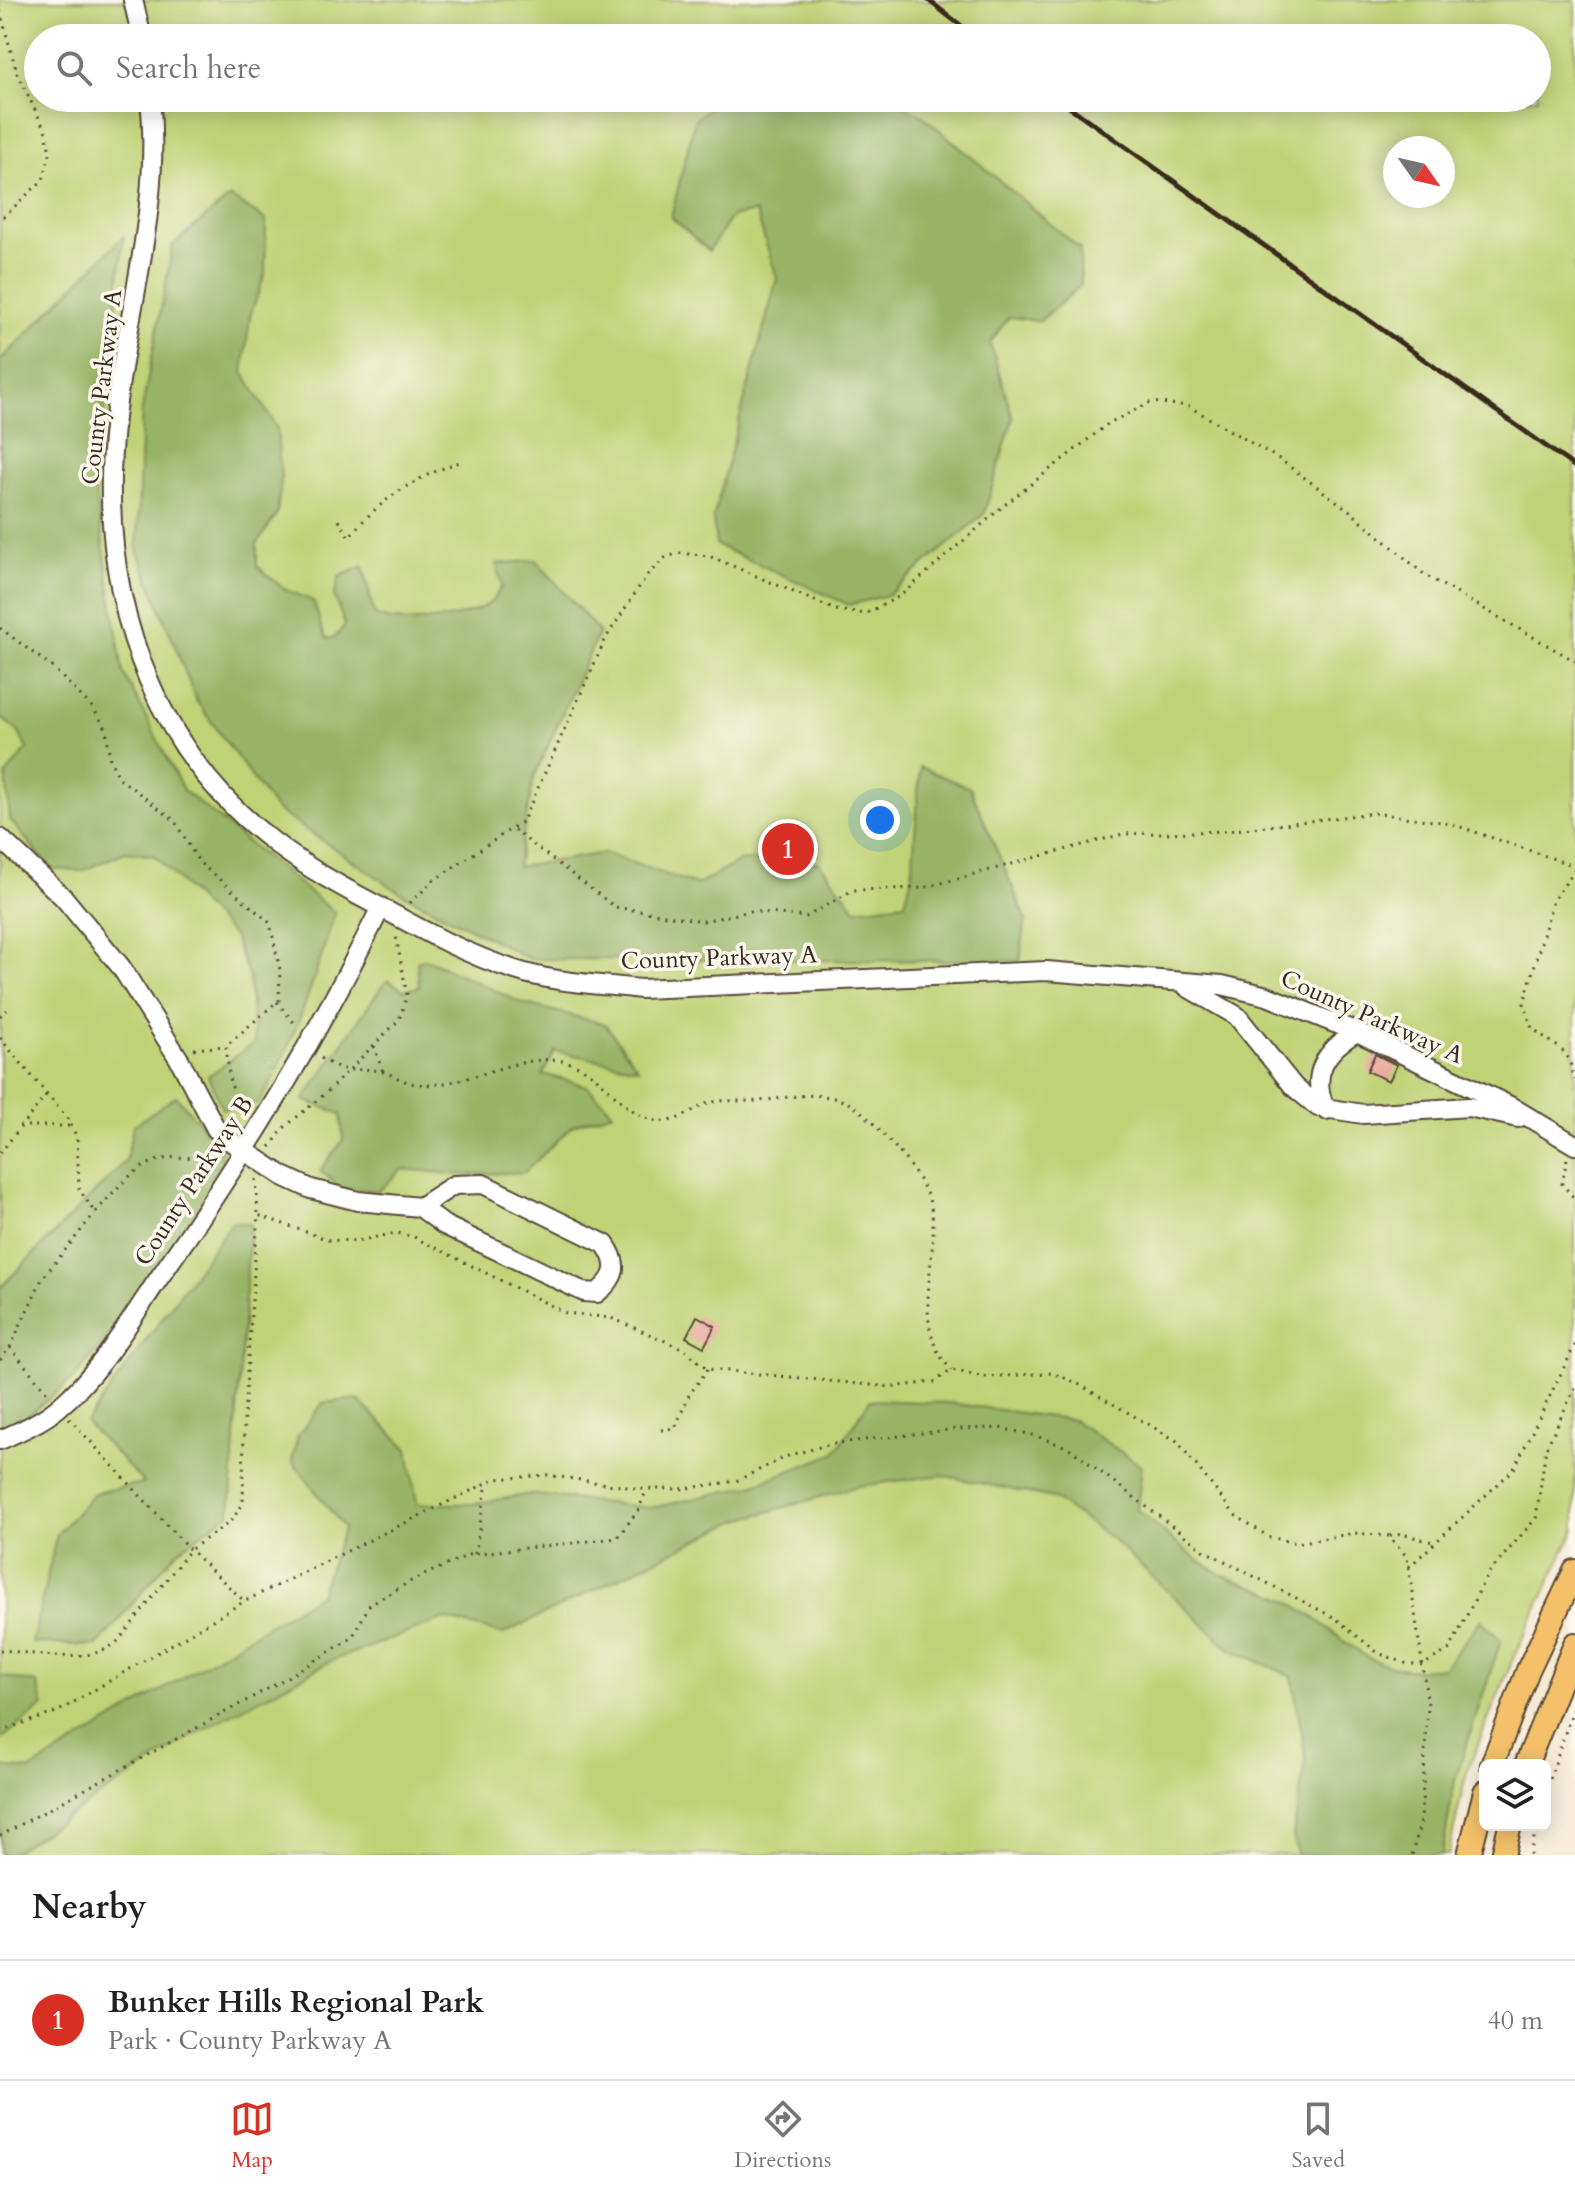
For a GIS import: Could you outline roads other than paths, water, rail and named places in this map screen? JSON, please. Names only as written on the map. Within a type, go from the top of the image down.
[{"type":"main road","points":[[1494,1759],[1528,1670],[1575,1571]]},
{"type":"main road","points":[[1528,1759],[1575,1644]]},
{"type":"main road","points":[[1469,1855],[1479,1816]]},
{"type":"main road","points":[[1503,1855],[1509,1831]]},
{"type":"street","points":[[133,0],[139,24]]},
{"type":"street","name":"County Parkway A","points":[[150,112],[150,216],[129,335],[111,475],[114,552],[126,620],[156,698],[179,739],[207,778],[272,842],[330,881],[446,942],[517,971],[641,989],[1046,971],[1114,974],[1181,984],[1222,985],[1267,996],[1357,1032],[1510,1106],[1572,1151]]},
{"type":"street","points":[[0,838],[64,898],[97,935],[139,994],[216,1129],[246,1152],[311,1189],[358,1201],[420,1207],[444,1225],[584,1292],[597,1293],[610,1283],[615,1271],[613,1255],[605,1244],[483,1184],[454,1185],[420,1207]]},
{"type":"street","name":"County Parkway B","points":[[0,1440],[29,1428],[59,1407],[100,1364],[246,1152],[349,971],[381,907]]},
{"type":"street","name":"County Parkway A","points":[[1181,984],[1237,1016],[1294,1087],[1307,1100],[1326,1110],[1363,1114],[1469,1107],[1534,1122]]},
{"type":"street","points":[[1326,1110],[1318,1082],[1321,1066],[1328,1053],[1357,1032]]},
{"type":"railway","points":[[928,0],[959,24]]},
{"type":"railway","points":[[1077,112],[1575,467]]},
{"type":"place","name":"Bunker Hills Regional Park","points":[[788,849]]}]
